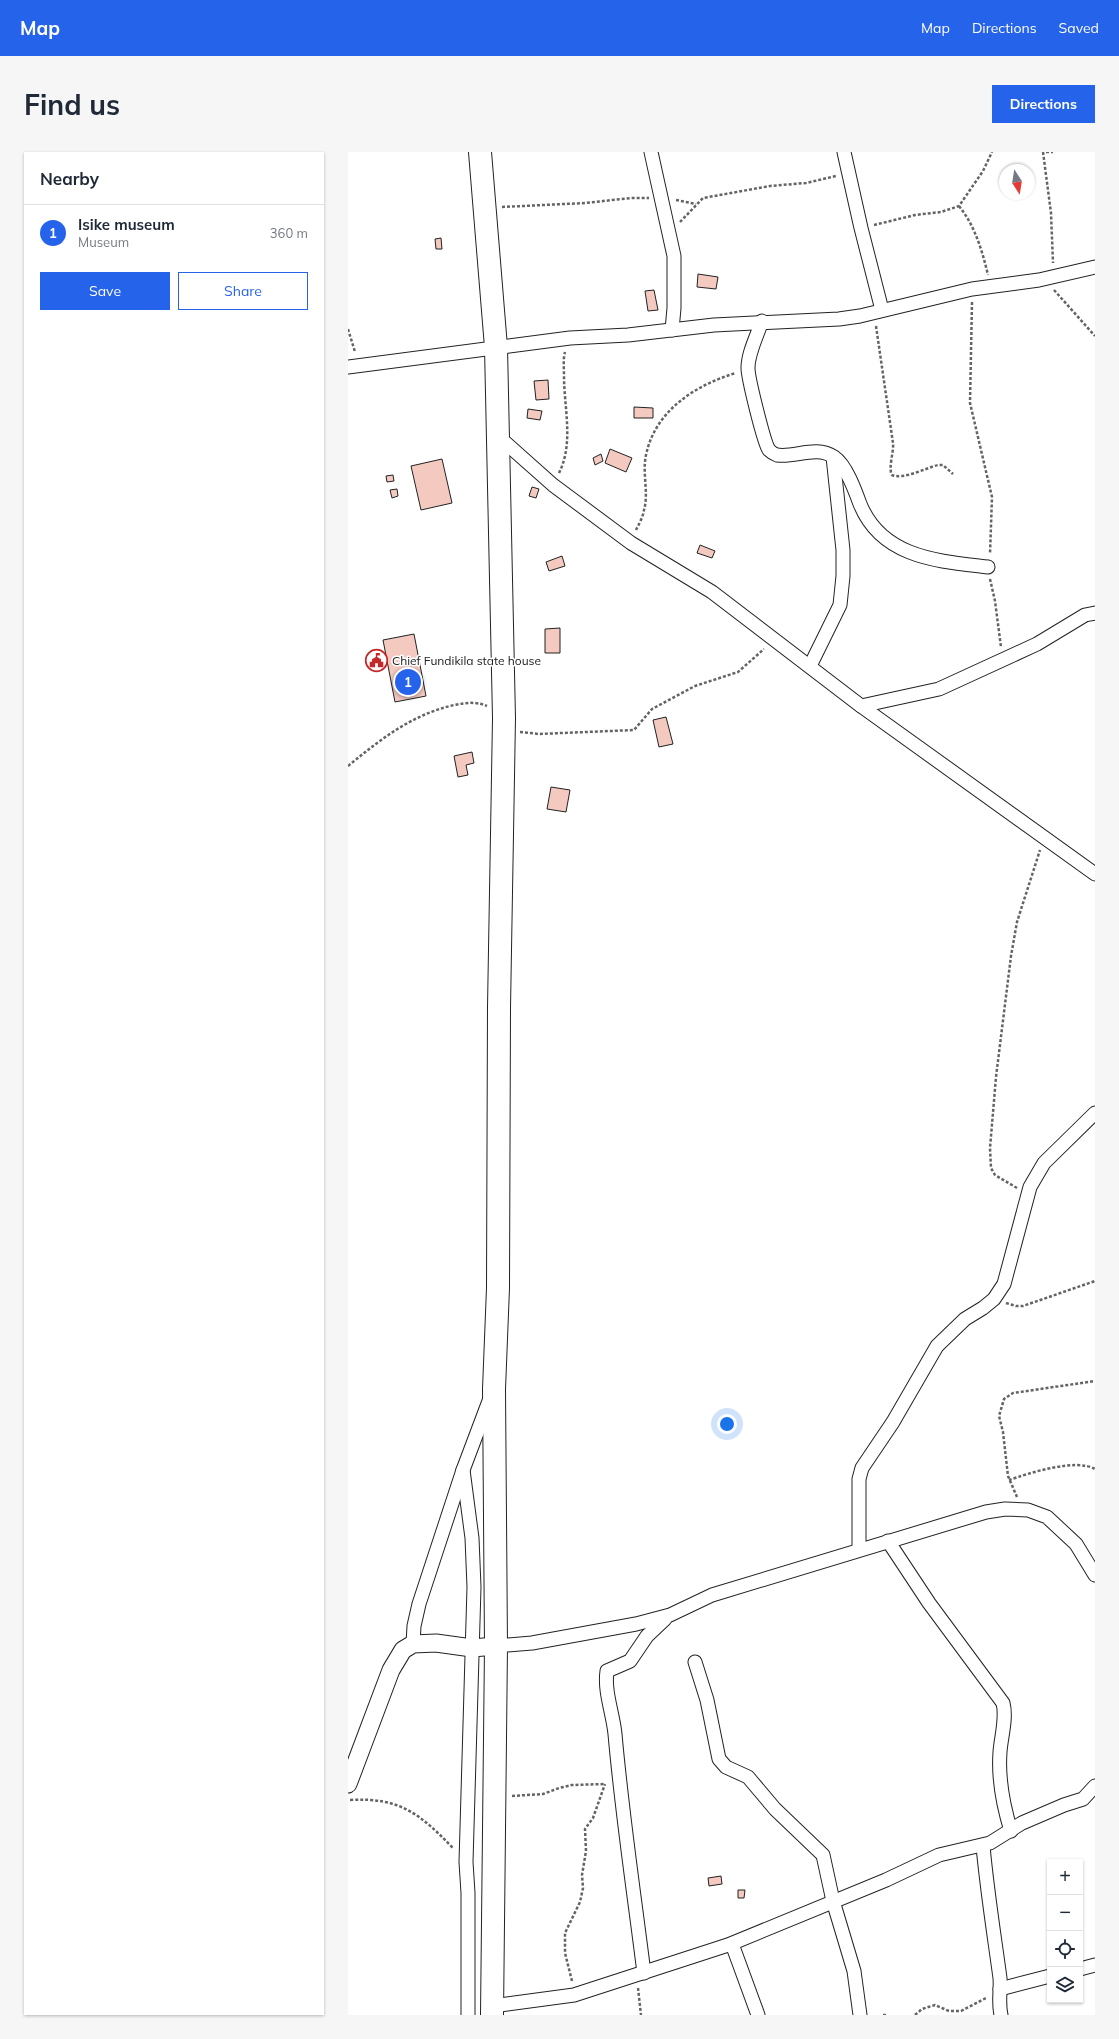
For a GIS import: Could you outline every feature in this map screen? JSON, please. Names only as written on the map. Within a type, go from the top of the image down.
[{"type":"highway","points":[[480,152],[486,207],[496,347],[504,726],[499,1008],[498,1288],[494,1388],[496,1646],[492,2011]]},
{"type":"street","points":[[651,152],[660,199],[671,236],[675,283],[672,330]]},
{"type":"street","points":[[844,152],[850,173],[878,311]]},
{"type":"street","points":[[353,365],[496,347],[530,345],[570,338],[628,335],[762,322],[839,318],[878,311],[972,289],[1039,280],[1095,268]]},
{"type":"street","points":[[762,322],[750,355],[748,370],[763,436],[771,452],[776,455],[819,452],[834,457],[850,479],[862,509],[874,529],[885,539],[921,556],[988,567]]},
{"type":"street","points":[[499,437],[553,485],[631,543],[712,592],[861,706],[1095,874]]},
{"type":"street","points":[[810,666],[840,605],[843,576],[843,550],[834,457]]},
{"type":"street","points":[[861,706],[939,689],[1055,635],[1085,615],[1095,613]]},
{"type":"street","points":[[859,1550],[859,1479],[862,1468],[894,1422],[937,1346],[965,1319],[994,1299],[1004,1284],[1030,1187],[1044,1163],[1062,1143],[1095,1112]]},
{"type":"street","points":[[413,1644],[414,1626],[419,1604],[463,1470],[494,1388]]},
{"type":"street","points":[[463,1470],[472,1538],[474,1586],[471,1738],[466,1862],[468,1894],[468,2015]]},
{"type":"street","points":[[348,1784],[391,1670],[403,1650],[413,1644],[436,1643],[472,1648],[496,1646],[570,1636],[636,1624],[670,1615],[712,1596],[859,1550],[986,1512],[1005,1509],[1028,1510],[1047,1517],[1076,1544],[1095,1575]]},
{"type":"street","points":[[888,1542],[929,1603],[1003,1703],[1004,1714],[999,1767],[1004,1806],[1011,1831]]},
{"type":"street","points":[[640,1974],[614,1728],[605,1682],[607,1671],[630,1661],[652,1629],[670,1615]]},
{"type":"street","points":[[695,1662],[708,1700],[719,1759],[726,1767],[748,1777],[775,1809],[823,1855],[832,1901],[854,1971],[860,2015]]},
{"type":"street","points":[[492,2011],[569,1995],[732,1944],[939,1855],[983,1846],[1011,1831],[1022,1823],[1064,1804],[1083,1799],[1090,1794],[1095,1786]]},
{"type":"street","points":[[983,1846],[1000,1989],[999,2007],[1001,2015]]},
{"type":"street","points":[[732,1944],[758,2015]]},
{"type":"street","points":[[1083,1968],[1095,1965]]},
{"type":"street","points":[[1000,1989],[1047,1977]]},
{"type":"path","points":[[861,228],[915,215],[941,212],[959,206],[983,170],[992,152]]},
{"type":"path","points":[[1043,152],[1051,213],[1054,276]]},
{"type":"path","points":[[1046,152],[1054,152]]},
{"type":"path","points":[[671,236],[696,204],[703,198],[714,195],[806,183],[850,173]]},
{"type":"path","points":[[486,207],[585,203],[631,198],[660,199],[696,204]]},
{"type":"path","points":[[959,206],[975,231],[991,286]]},
{"type":"path","points":[[1039,280],[1058,294],[1095,336]]},
{"type":"path","points":[[972,289],[970,403],[992,497],[990,521],[992,540],[988,567],[1003,659]]},
{"type":"path","points":[[878,311],[894,443],[894,452],[890,470],[892,475],[898,478],[938,465],[943,465],[953,474]]},
{"type":"path","points":[[348,329],[353,365]]},
{"type":"path","points":[[553,485],[563,464],[566,449],[567,435],[564,356],[570,338]]},
{"type":"path","points":[[631,543],[644,510],[645,456],[656,431],[665,416],[687,395],[704,385],[748,370]]},
{"type":"path","points":[[348,766],[382,737],[417,717],[436,709],[470,702],[485,705],[504,726],[621,732],[634,730],[652,709],[695,686],[738,672],[754,660],[772,639]]},
{"type":"path","points":[[1028,1194],[995,1174],[991,1168],[990,1148],[996,1077],[1011,956],[1017,922],[1044,838]]},
{"type":"path","points":[[994,1299],[1016,1306],[1022,1306],[1095,1281]]},
{"type":"path","points":[[1028,1510],[1016,1497],[1009,1480],[999,1416],[1004,1398],[1013,1393],[1095,1381]]},
{"type":"path","points":[[1009,1480],[1026,1474],[1074,1465],[1083,1465],[1095,1469]]},
{"type":"path","points":[[495,1802],[511,1796],[543,1794],[572,1785],[605,1784],[619,1781]]},
{"type":"path","points":[[569,1995],[572,1976],[565,1953],[565,1933],[580,1902],[583,1888],[582,1875],[586,1851],[585,1829],[593,1818],[605,1784]]},
{"type":"path","points":[[348,1801],[370,1799],[409,1809],[430,1824],[466,1862]]},
{"type":"path","points":[[640,1974],[641,2015]]},
{"type":"path","points":[[915,2015],[922,2009],[935,2006],[949,2011],[961,2010],[1000,1989]]},
{"type":"building","points":[[441,238],[442,249],[436,249],[435,239]]},
{"type":"building","points":[[698,274],[718,277],[716,289],[697,287]]},
{"type":"building","points":[[654,290],[658,310],[648,311],[645,291]]},
{"type":"building","points":[[548,380],[549,399],[536,400],[534,381]]},
{"type":"building","points":[[634,407],[653,408],[653,418],[634,418]]},
{"type":"building","points":[[528,409],[542,411],[540,420],[527,418]]},
{"type":"building","points":[[610,449],[632,458],[626,472],[605,463]]},
{"type":"building","points":[[601,454],[603,461],[595,465],[593,458]]},
{"type":"building","points":[[442,459],[452,503],[421,510],[411,466]]},
{"type":"building","points":[[393,475],[394,481],[387,482],[386,476]]},
{"type":"building","points":[[532,487],[539,489],[536,498],[529,496]]},
{"type":"building","points":[[397,489],[398,496],[392,498],[390,490]]},
{"type":"building","points":[[700,545],[715,551],[712,558],[697,553]]},
{"type":"building","points":[[562,556],[565,566],[549,571],[546,562]]},
{"type":"building","points":[[560,628],[560,653],[545,653],[545,629]]},
{"type":"building","points":[[414,634],[426,696],[395,702],[383,640]]},
{"type":"building","points":[[666,717],[673,744],[659,747],[653,720]]},
{"type":"building","points":[[472,752],[474,763],[466,765],[468,775],[458,777],[454,756]]},
{"type":"building","points":[[551,787],[570,790],[566,812],[547,809]]},
{"type":"building","points":[[721,1876],[722,1884],[709,1886],[708,1878]]},
{"type":"building","points":[[738,1890],[745,1890],[744,1898],[738,1898]]},
{"type":"place","name":"Chief Fundikila state house","points":[[377,660]]},
{"type":"place","name":"Isike museum","points":[[408,682]]}]
